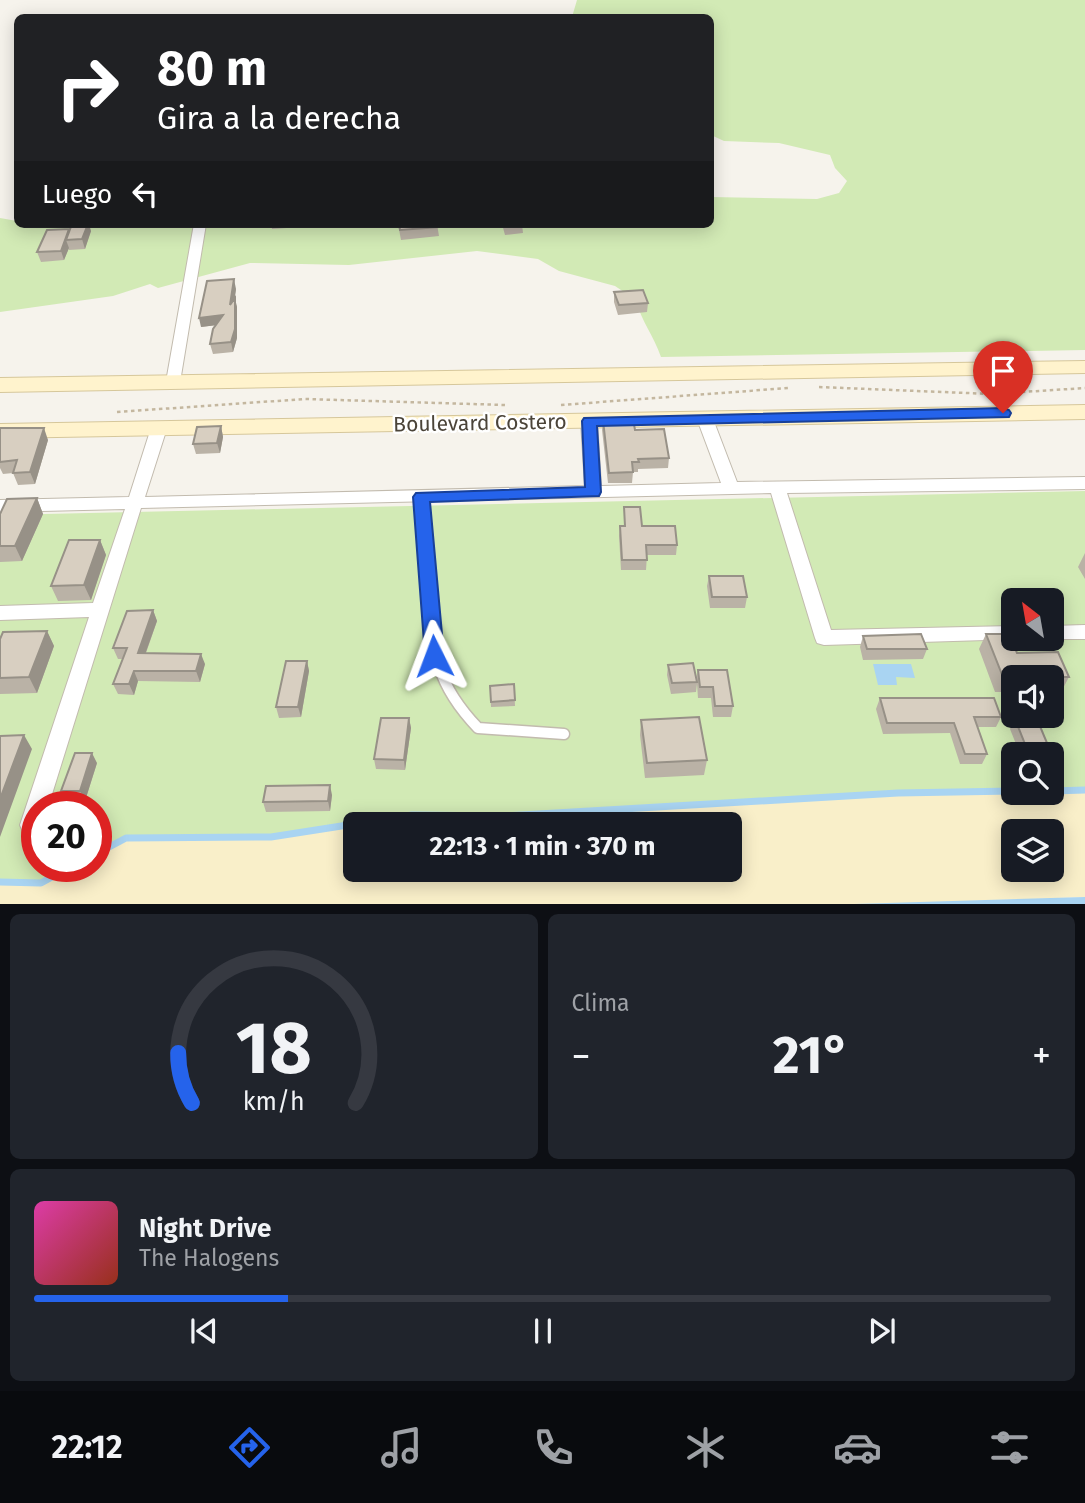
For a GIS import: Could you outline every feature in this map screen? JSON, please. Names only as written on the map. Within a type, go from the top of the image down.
[{"type":"main road","points":[[0,384],[1085,367]]},
{"type":"main road","name":"Boulevard Costero","points":[[0,431],[1085,412]]},
{"type":"street","points":[[173,382],[199,228]]},
{"type":"street","points":[[705,419],[731,488]]},
{"type":"street","points":[[589,421],[593,492]]},
{"type":"street","points":[[42,791],[159,428]]},
{"type":"street","points":[[0,506],[135,505],[777,487],[1085,483]]},
{"type":"street","points":[[777,487],[824,638],[1001,634]]},
{"type":"street","points":[[0,613],[99,610]]},
{"type":"street","points":[[1064,632],[1085,632]]},
{"type":"lane","points":[[421,497],[434,656],[456,705],[478,728],[564,734]]},
{"type":"path","points":[[819,387],[991,394],[1085,388]]},
{"type":"path","points":[[552,405],[793,388]]},
{"type":"path","points":[[116,412],[305,399],[513,406]]},
{"type":"green space","points":[[577,0],[1085,0],[1085,350],[661,357],[636,300],[615,286],[559,271],[538,259],[477,251],[349,265],[250,263],[158,288],[150,284],[113,296],[0,312],[0,218],[14,220],[14,228],[714,228],[714,197],[817,199],[839,193],[847,181],[835,168],[830,155],[779,143],[724,141],[714,136],[714,14],[573,14]]},
{"type":"green space","points":[[1085,491],[1085,790],[1064,791],[1064,742],[1001,742],[1001,791],[898,793],[573,812],[343,812],[343,826],[271,837],[126,838],[112,845],[112,791],[21,791],[21,882],[43,882],[41,883],[0,882],[0,515]]},
{"type":"sand","points":[[1064,790],[1085,790],[1085,897],[883,904],[0,904],[0,882],[112,882],[112,845],[126,838],[271,837],[343,826],[343,882],[742,882],[742,812],[573,812],[898,793],[1001,791],[1001,805],[1064,805]]},
{"type":"water","points":[[873,664],[911,664],[915,678],[896,677],[897,685],[878,685]]},
{"type":"water","points":[[1085,897],[1085,904],[854,904]]},
{"type":"building","points":[[70,228],[86,228],[82,239],[66,240]]},
{"type":"building","points":[[69,229],[61,251],[37,252],[47,230]]},
{"type":"building","points":[[234,279],[230,305],[235,298],[235,329],[231,342],[210,344],[213,329],[223,315],[199,318],[207,281]]},
{"type":"building","points":[[643,290],[648,303],[619,305],[614,292]]},
{"type":"building","points":[[633,419],[635,430],[664,429],[669,458],[638,459],[639,462],[632,462],[633,472],[609,473],[603,420]]},
{"type":"building","points":[[221,426],[217,443],[193,444],[197,427]]},
{"type":"building","points":[[0,428],[44,428],[30,472],[13,473],[17,460],[0,462]]},
{"type":"building","points":[[37,498],[15,546],[0,546],[0,514],[7,499]]},
{"type":"building","points":[[624,507],[640,507],[642,526],[675,526],[677,545],[646,545],[647,560],[622,560],[620,526],[625,526]]},
{"type":"building","points":[[69,540],[100,540],[84,585],[51,586]]},
{"type":"building","points":[[709,576],[743,576],[747,597],[712,597]]},
{"type":"building","points":[[153,610],[138,653],[201,654],[196,671],[134,671],[129,684],[113,684],[127,648],[113,648],[127,611]]},
{"type":"building","points":[[47,631],[29,677],[0,678],[0,639],[3,632]]},
{"type":"building","points":[[921,634],[927,649],[867,649],[863,636]]},
{"type":"building","points":[[986,634],[1001,634],[1001,651],[1058,652],[1064,665],[1001,665],[1001,672]]},
{"type":"building","points":[[286,661],[307,661],[298,707],[276,707]]},
{"type":"building","points":[[693,663],[697,682],[672,683],[668,665]]},
{"type":"building","points":[[698,670],[727,670],[733,706],[715,706],[713,687],[700,687]]},
{"type":"building","points":[[514,684],[515,700],[491,702],[490,686]]},
{"type":"building","points":[[880,698],[994,698],[1001,717],[974,717],[987,754],[965,754],[954,723],[887,723]]},
{"type":"building","points":[[699,717],[707,760],[647,763],[641,720]]},
{"type":"building","points":[[381,718],[409,718],[404,760],[374,759]]},
{"type":"building","points":[[1019,728],[1041,728],[1047,742],[1024,742]]},
{"type":"building","points":[[24,735],[0,799],[0,736]]},
{"type":"building","points":[[75,753],[92,753],[80,791],[61,791]]},
{"type":"building","points":[[330,785],[328,801],[263,802],[266,786]]},
{"type":"waterway","points":[[1064,791],[1085,790]]},
{"type":"waterway","points":[[112,845],[126,838],[271,837],[412,815],[504,816],[898,793],[1001,791]]},
{"type":"waterway","points":[[0,882],[43,882]]},
{"type":"route","points":[[434,656],[421,497],[593,492],[589,421],[1003,413]]}]
